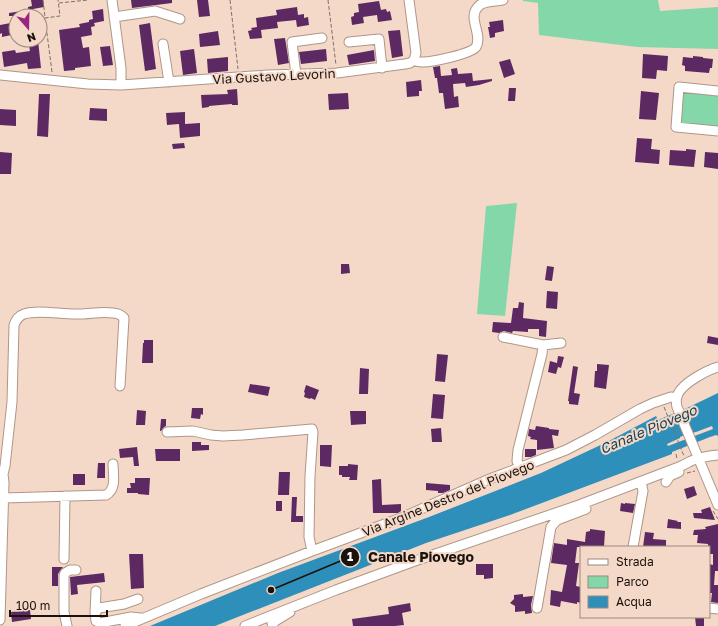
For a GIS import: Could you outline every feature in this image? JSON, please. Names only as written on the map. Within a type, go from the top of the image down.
[{"type":"street","points":[[112,0],[121,68],[121,85]]},
{"type":"street","points":[[409,0],[416,53],[414,60]]},
{"type":"street","name":"Via Gustavo Levorin","points":[[0,75],[88,84],[121,85],[260,76],[337,73],[382,68],[410,63],[414,60],[417,62],[425,62],[459,55],[470,51],[476,46],[477,40],[473,15],[476,8],[482,4],[503,0]]},
{"type":"street","points":[[114,18],[156,10],[180,19]]},
{"type":"street","points":[[296,75],[292,42],[322,38]]},
{"type":"street","points":[[349,42],[379,39],[382,68]]},
{"type":"street","points":[[163,44],[168,82]]},
{"type":"street","points":[[718,91],[679,87],[676,127],[718,131]]},
{"type":"street","points":[[0,620],[4,498],[4,483],[1,474],[5,466],[12,402],[14,325],[16,320],[22,315],[38,312],[78,314],[113,313],[120,315],[124,318],[120,386]]},
{"type":"street","points":[[503,337],[543,345],[561,343]]},
{"type":"street","points":[[520,468],[517,460],[518,450],[543,345]]},
{"type":"street","points":[[666,482],[670,476],[693,465],[694,448],[677,402],[678,393],[682,388],[700,375],[718,366]]},
{"type":"street","name":"Via Argine Destro del Piovego","points":[[125,626],[145,619],[201,594],[400,518],[487,480],[543,459],[578,444],[628,415],[653,403],[671,397],[677,402]]},
{"type":"street","points":[[167,432],[193,431],[223,436],[312,429],[309,537],[312,551]]},
{"type":"street","points":[[245,626],[412,562],[620,490],[679,467],[693,459],[718,455]]},
{"type":"street","points":[[693,459],[718,505]]},
{"type":"street","points":[[4,498],[103,495],[109,493],[113,488],[113,464]]},
{"type":"street","points":[[633,546],[643,491],[641,482]]},
{"type":"street","points":[[537,608],[551,526],[557,520],[584,510],[620,490]]},
{"type":"street","points":[[64,559],[65,496]]},
{"type":"street","points":[[67,626],[64,612],[64,576],[65,573],[70,570],[76,570]]},
{"type":"street","points":[[96,591],[96,621],[100,623],[131,618],[145,619]]},
{"type":"street","points":[[95,613],[99,608],[124,604],[138,599]]},
{"type":"street","points":[[270,625],[287,615],[298,605]]},
{"type":"path","points":[[48,18],[60,16],[58,0]]},
{"type":"path","points":[[59,3],[88,0]]},
{"type":"path","points":[[230,0],[239,72]]},
{"type":"path","points":[[328,0],[336,67]]},
{"type":"path","points":[[48,40],[53,77]]},
{"type":"path","points":[[663,405],[693,459]]},
{"type":"green space","points":[[523,0],[658,0],[660,11],[718,7],[718,49],[637,47],[539,35],[538,3]]},
{"type":"green space","points":[[684,91],[718,94],[718,127],[680,124]]},
{"type":"green space","points":[[517,203],[505,316],[477,314],[486,206]]},
{"type":"water","points":[[718,393],[718,436],[716,435],[710,437],[672,452],[672,454],[510,515],[426,543],[215,626],[150,626],[278,573],[429,517],[541,473],[607,442],[656,416],[658,420]],"holes":[[[712,426],[713,429],[668,446],[667,444],[687,434]]]},
{"type":"building","points":[[31,0],[43,0],[44,7],[28,8],[32,6]]},
{"type":"building","points":[[131,0],[172,0],[172,3],[132,8]]},
{"type":"building","points":[[197,0],[208,0],[210,16],[199,17]]},
{"type":"building","points":[[379,1],[381,10],[386,9],[387,12],[390,11],[392,20],[378,22],[377,15],[363,17],[364,23],[352,25],[351,17],[354,16],[354,13],[359,12],[358,4]]},
{"type":"building","points":[[297,7],[298,15],[304,14],[304,18],[308,17],[309,25],[297,27],[296,20],[277,22],[278,28],[261,30],[262,38],[250,39],[248,31],[252,30],[251,28],[257,27],[256,18],[277,15],[276,10]]},
{"type":"building","points":[[103,9],[104,21],[94,23],[95,26],[91,27],[92,35],[81,37],[83,48],[89,47],[91,66],[64,71],[59,30],[80,27],[79,24],[89,22],[89,20],[93,19],[92,11]]},
{"type":"building","points":[[503,20],[504,31],[495,33],[495,37],[490,38],[488,27],[490,27],[489,22]]},
{"type":"building","points":[[150,23],[156,69],[145,71],[139,25]]},
{"type":"building","points":[[8,24],[8,36],[2,37],[2,33],[0,34],[0,25]]},
{"type":"building","points":[[400,30],[403,56],[392,58],[388,31]]},
{"type":"building","points":[[218,31],[220,45],[200,47],[199,34]]},
{"type":"building","points":[[285,38],[289,63],[278,65],[274,39]]},
{"type":"building","points":[[110,46],[113,65],[103,66],[100,47]]},
{"type":"building","points":[[29,48],[39,48],[41,68],[28,69],[27,63],[4,67],[2,52],[15,50],[16,53],[30,51]]},
{"type":"building","points":[[194,49],[197,73],[183,75],[180,51]]},
{"type":"building","points":[[326,49],[327,61],[301,64],[299,52]]},
{"type":"building","points":[[374,50],[375,61],[349,65],[347,55]]},
{"type":"building","points":[[643,54],[668,56],[667,71],[657,70],[656,79],[642,78]]},
{"type":"building","points":[[693,56],[713,59],[712,68],[710,68],[709,73],[685,71],[685,66],[682,65],[683,57],[693,58]]},
{"type":"building","points":[[228,57],[228,71],[208,73],[207,59]]},
{"type":"building","points":[[510,59],[515,74],[504,78],[499,62]]},
{"type":"building","points":[[440,66],[441,76],[452,75],[451,69],[457,68],[458,74],[472,73],[473,81],[492,79],[492,81],[466,87],[465,83],[453,84],[454,97],[458,96],[459,107],[445,109],[443,93],[439,93],[437,78],[435,78],[433,67]]},
{"type":"building","points":[[421,80],[422,91],[419,91],[419,96],[407,97],[406,82]]},
{"type":"building","points":[[509,88],[516,88],[515,101],[508,101]]},
{"type":"building","points":[[237,89],[238,105],[220,105],[202,108],[201,95],[228,94],[227,90]]},
{"type":"building","points":[[641,91],[659,93],[656,120],[639,119]]},
{"type":"building","points":[[348,93],[349,109],[329,110],[328,94]]},
{"type":"building","points":[[39,94],[50,94],[48,137],[37,136]]},
{"type":"building","points":[[90,108],[107,109],[107,121],[89,120]]},
{"type":"building","points":[[0,109],[16,110],[16,126],[0,125]]},
{"type":"building","points":[[185,112],[185,124],[200,123],[200,136],[180,138],[179,124],[167,125],[166,113]]},
{"type":"building","points":[[637,138],[652,139],[651,149],[660,150],[659,164],[635,162]]},
{"type":"building","points":[[184,143],[185,148],[173,149],[172,144]]},
{"type":"building","points":[[686,149],[696,150],[694,167],[669,165],[670,150],[686,151]]},
{"type":"building","points":[[0,152],[12,153],[11,174],[0,174]]},
{"type":"building","points":[[705,152],[718,153],[718,169],[704,167]]},
{"type":"building","points":[[341,264],[349,264],[350,273],[341,274]]},
{"type":"building","points":[[547,266],[554,267],[552,281],[545,280]]},
{"type":"building","points":[[547,291],[558,292],[557,309],[546,308]]},
{"type":"building","points":[[519,302],[524,303],[523,318],[547,321],[546,337],[539,336],[539,329],[528,329],[528,332],[492,332],[493,322],[511,323],[513,308],[518,308]]},
{"type":"building","points":[[708,336],[718,338],[718,345],[707,343]]},
{"type":"building","points":[[144,340],[153,340],[153,363],[142,363]]},
{"type":"building","points":[[437,354],[448,355],[445,382],[435,381]]},
{"type":"building","points":[[558,356],[564,357],[561,368],[558,367],[556,374],[548,372],[550,361],[557,363]]},
{"type":"building","points":[[597,364],[609,365],[606,389],[594,387]]},
{"type":"building","points":[[573,366],[578,367],[574,393],[580,394],[578,405],[569,404],[568,401]]},
{"type":"building","points":[[360,368],[369,369],[368,394],[359,394]]},
{"type":"building","points":[[250,384],[270,387],[268,396],[248,392]]},
{"type":"building","points":[[306,385],[319,390],[315,400],[304,397]]},
{"type":"building","points":[[433,394],[445,395],[443,419],[431,418]]},
{"type":"building","points":[[192,408],[203,408],[203,415],[201,414],[200,419],[191,418]]},
{"type":"building","points":[[137,410],[146,411],[145,425],[136,425]]},
{"type":"building","points":[[350,411],[366,411],[366,424],[351,425]]},
{"type":"building","points":[[161,419],[166,419],[166,426],[160,431]]},
{"type":"building","points":[[536,426],[559,430],[558,436],[552,435],[554,448],[537,450],[537,440],[530,439],[531,437],[528,436],[529,429],[535,430]]},
{"type":"building","points":[[441,428],[442,442],[432,442],[431,429]]},
{"type":"building","points":[[192,442],[201,442],[201,445],[209,445],[209,450],[192,451]]},
{"type":"building","points":[[320,445],[332,445],[331,467],[320,466]]},
{"type":"building","points":[[137,447],[139,466],[134,466],[133,457],[120,458],[119,449]]},
{"type":"building","points":[[155,449],[180,449],[180,461],[156,461]]},
{"type":"building","points":[[525,449],[536,449],[536,455],[525,457]]},
{"type":"building","points":[[98,463],[105,463],[105,478],[97,478]]},
{"type":"building","points":[[348,464],[358,465],[357,480],[349,480],[350,477],[342,477],[342,475],[339,475],[339,466],[348,466]]},
{"type":"building","points":[[279,472],[290,472],[289,495],[278,495]]},
{"type":"building","points":[[73,474],[85,474],[85,485],[73,485]]},
{"type":"building","points":[[135,478],[150,478],[149,495],[127,493],[127,488],[131,488],[130,483],[135,483]]},
{"type":"building","points":[[381,479],[382,505],[401,504],[401,511],[398,513],[373,513],[372,480]]},
{"type":"building","points":[[426,483],[450,485],[450,490],[443,493],[438,493],[438,491],[426,490]]},
{"type":"building","points":[[694,486],[697,495],[687,499],[684,489]]},
{"type":"building","points":[[292,497],[297,497],[296,516],[303,516],[303,522],[291,522]]},
{"type":"building","points":[[276,501],[282,501],[282,511],[276,511]]},
{"type":"building","points":[[621,503],[635,504],[633,513],[620,511]]},
{"type":"building","points":[[710,507],[715,520],[694,518],[693,513],[702,513],[701,510]]},
{"type":"building","points":[[668,519],[681,522],[681,529],[667,528]]},
{"type":"building","points":[[718,524],[718,571],[715,571],[714,585],[718,585],[718,603],[711,602],[712,593],[710,593],[710,564],[713,565],[713,554],[710,554],[710,546],[708,546],[708,544],[697,543],[698,535],[693,535],[694,530],[706,529],[705,527]]},
{"type":"building","points":[[590,529],[605,531],[604,546],[577,547],[575,563],[579,563],[576,586],[580,587],[580,603],[577,602],[577,604],[561,601],[560,607],[550,605],[551,590],[562,592],[567,565],[551,563],[554,543],[567,545],[567,539],[585,542],[586,532],[590,531]]},
{"type":"building","points":[[645,532],[654,533],[653,539],[666,540],[666,546],[643,546]]},
{"type":"building","points":[[129,554],[143,554],[144,588],[131,589]]},
{"type":"building","points":[[476,564],[493,564],[493,578],[484,579],[484,575],[476,575]]},
{"type":"building","points":[[52,567],[63,567],[58,574],[58,586],[52,586]]},
{"type":"building","points":[[104,573],[105,582],[77,585],[78,594],[71,595],[70,577]]},
{"type":"building","points":[[523,594],[523,597],[533,596],[531,605],[532,613],[525,614],[525,611],[515,612],[515,606],[510,603],[514,599],[514,595]]},
{"type":"building","points":[[410,603],[411,611],[402,613],[404,625],[353,626],[352,619],[389,614],[388,607]]},
{"type":"building","points":[[30,610],[31,619],[12,622],[11,612]]},
{"type":"building","points":[[695,618],[704,618],[704,626],[696,626]]},
{"type":"place","name":"Canale Piovego","points":[[271,590]]}]
